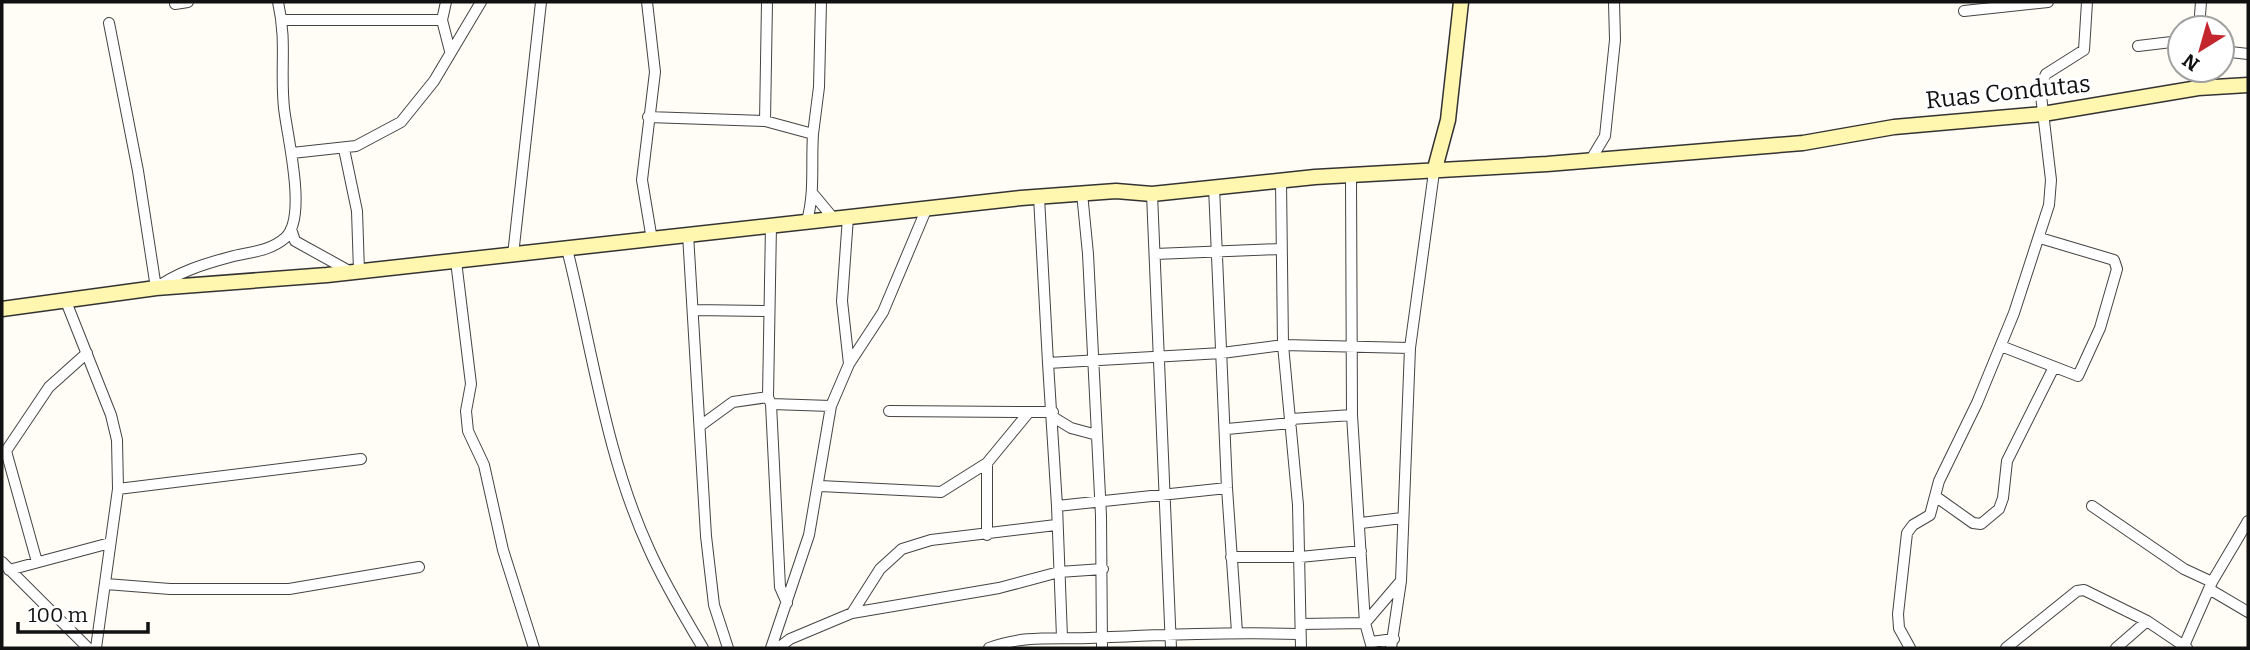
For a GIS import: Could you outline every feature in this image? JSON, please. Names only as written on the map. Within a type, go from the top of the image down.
[{"type":"street","points":[[175,4],[188,2]]},
{"type":"street","points":[[278,2],[285,42],[284,107],[294,180],[291,229],[295,241],[355,272],[357,211],[344,149]]},
{"type":"street","points":[[446,2],[442,20],[450,51]]},
{"type":"street","points":[[292,153],[344,149],[377,137],[401,122],[435,81],[450,51],[481,2]]},
{"type":"street","points":[[513,255],[541,2]]},
{"type":"street","points":[[647,2],[655,67],[642,180],[652,240]]},
{"type":"street","points":[[765,121],[767,2]]},
{"type":"street","points":[[807,221],[814,195],[811,171],[819,87],[821,2]]},
{"type":"street","points":[[1351,177],[1354,346],[1352,415],[1361,523],[1365,623],[1371,645],[1393,643],[1401,581],[1410,348],[1434,172],[1448,120],[1461,2]]},
{"type":"street","points":[[1590,161],[1605,136],[1615,40],[1614,2]]},
{"type":"street","points":[[1964,12],[2048,2]]},
{"type":"street","points":[[1910,648],[1899,628],[1898,614],[1907,533],[1913,525],[1930,515],[1939,481],[2001,346],[2040,239],[2051,180],[2040,94],[2046,74],[2084,50],[2087,2]]},
{"type":"street","points":[[282,20],[442,20]]},
{"type":"street","points":[[109,23],[138,171],[156,288],[180,273],[270,247],[285,238],[291,229]]},
{"type":"street","points":[[2138,46],[2166,43]]},
{"type":"street","points":[[2198,84],[2198,89]]},
{"type":"street","name":"Ruas Condutas","points":[[2,309],[156,288],[355,272],[1082,193],[1152,194],[1282,181],[1773,146],[1895,127],[2043,114],[2198,89],[2248,85]]},
{"type":"street","points":[[648,117],[765,121],[813,134]]},
{"type":"street","points":[[1282,181],[1283,345],[1292,421],[1300,557],[1301,648]]},
{"type":"street","points":[[1214,187],[1227,429],[1227,488],[1237,632]]},
{"type":"street","points":[[1082,193],[1088,254],[1103,569],[1102,643]]},
{"type":"street","points":[[1152,194],[1171,648]]},
{"type":"street","points":[[814,195],[841,218],[842,301],[849,364]]},
{"type":"street","points":[[1039,197],[1053,414],[1062,637]]},
{"type":"street","points":[[771,648],[806,546],[820,486],[831,406],[849,364],[876,326],[926,210]]},
{"type":"street","points":[[771,225],[770,401],[780,587],[787,603]]},
{"type":"street","points":[[688,234],[711,587],[718,621],[728,648]]},
{"type":"street","points":[[2001,346],[2074,375],[2081,373],[2100,328],[2116,269],[2114,260],[2040,239]]},
{"type":"street","points":[[566,249],[610,433],[631,501],[648,548],[703,648]]},
{"type":"street","points":[[1155,254],[1281,250]]},
{"type":"street","points":[[456,261],[471,384],[466,411],[468,431],[484,465],[503,550],[534,648]]},
{"type":"street","points":[[65,299],[111,415],[117,440],[117,489],[96,648]]},
{"type":"street","points":[[694,310],[769,311]]},
{"type":"street","points":[[1048,363],[1222,353],[1283,345],[1410,348]]},
{"type":"street","points":[[37,562],[6,451],[49,387],[87,353]]},
{"type":"street","points":[[1935,496],[1973,523],[1981,524],[1999,509],[2003,498],[2007,461],[2054,367]]},
{"type":"street","points":[[699,426],[733,402],[770,401],[831,406]]},
{"type":"street","points":[[889,411],[1053,414],[1071,428],[1097,435]]},
{"type":"street","points":[[820,486],[941,492],[987,463],[1029,412]]},
{"type":"street","points":[[1227,429],[1352,415]]},
{"type":"street","points":[[117,489],[361,459]]},
{"type":"street","points":[[987,463],[987,535]]},
{"type":"street","points":[[1057,506],[1227,488]]},
{"type":"street","points":[[2092,506],[2248,612]]},
{"type":"street","points":[[1361,523],[1402,518]]},
{"type":"street","points":[[2006,648],[2077,591],[2084,590],[2147,621],[2185,647],[2211,585],[2248,521]]},
{"type":"street","points":[[852,613],[880,569],[902,549],[930,540],[1056,525]]},
{"type":"street","points":[[6,566],[37,562],[110,543]]},
{"type":"street","points":[[1231,557],[1300,557],[1361,551]]},
{"type":"street","points":[[6,566],[88,648]]},
{"type":"street","points":[[106,584],[170,589],[289,589],[419,567]]},
{"type":"street","points":[[778,648],[790,639],[852,613],[1010,585],[1059,572],[1103,569]]},
{"type":"street","points":[[989,648],[1015,639],[1040,643],[1062,637],[1102,643],[1170,632],[1237,632],[1365,623],[1401,581]]},
{"type":"street","points":[[2116,648],[2147,621]]}]
